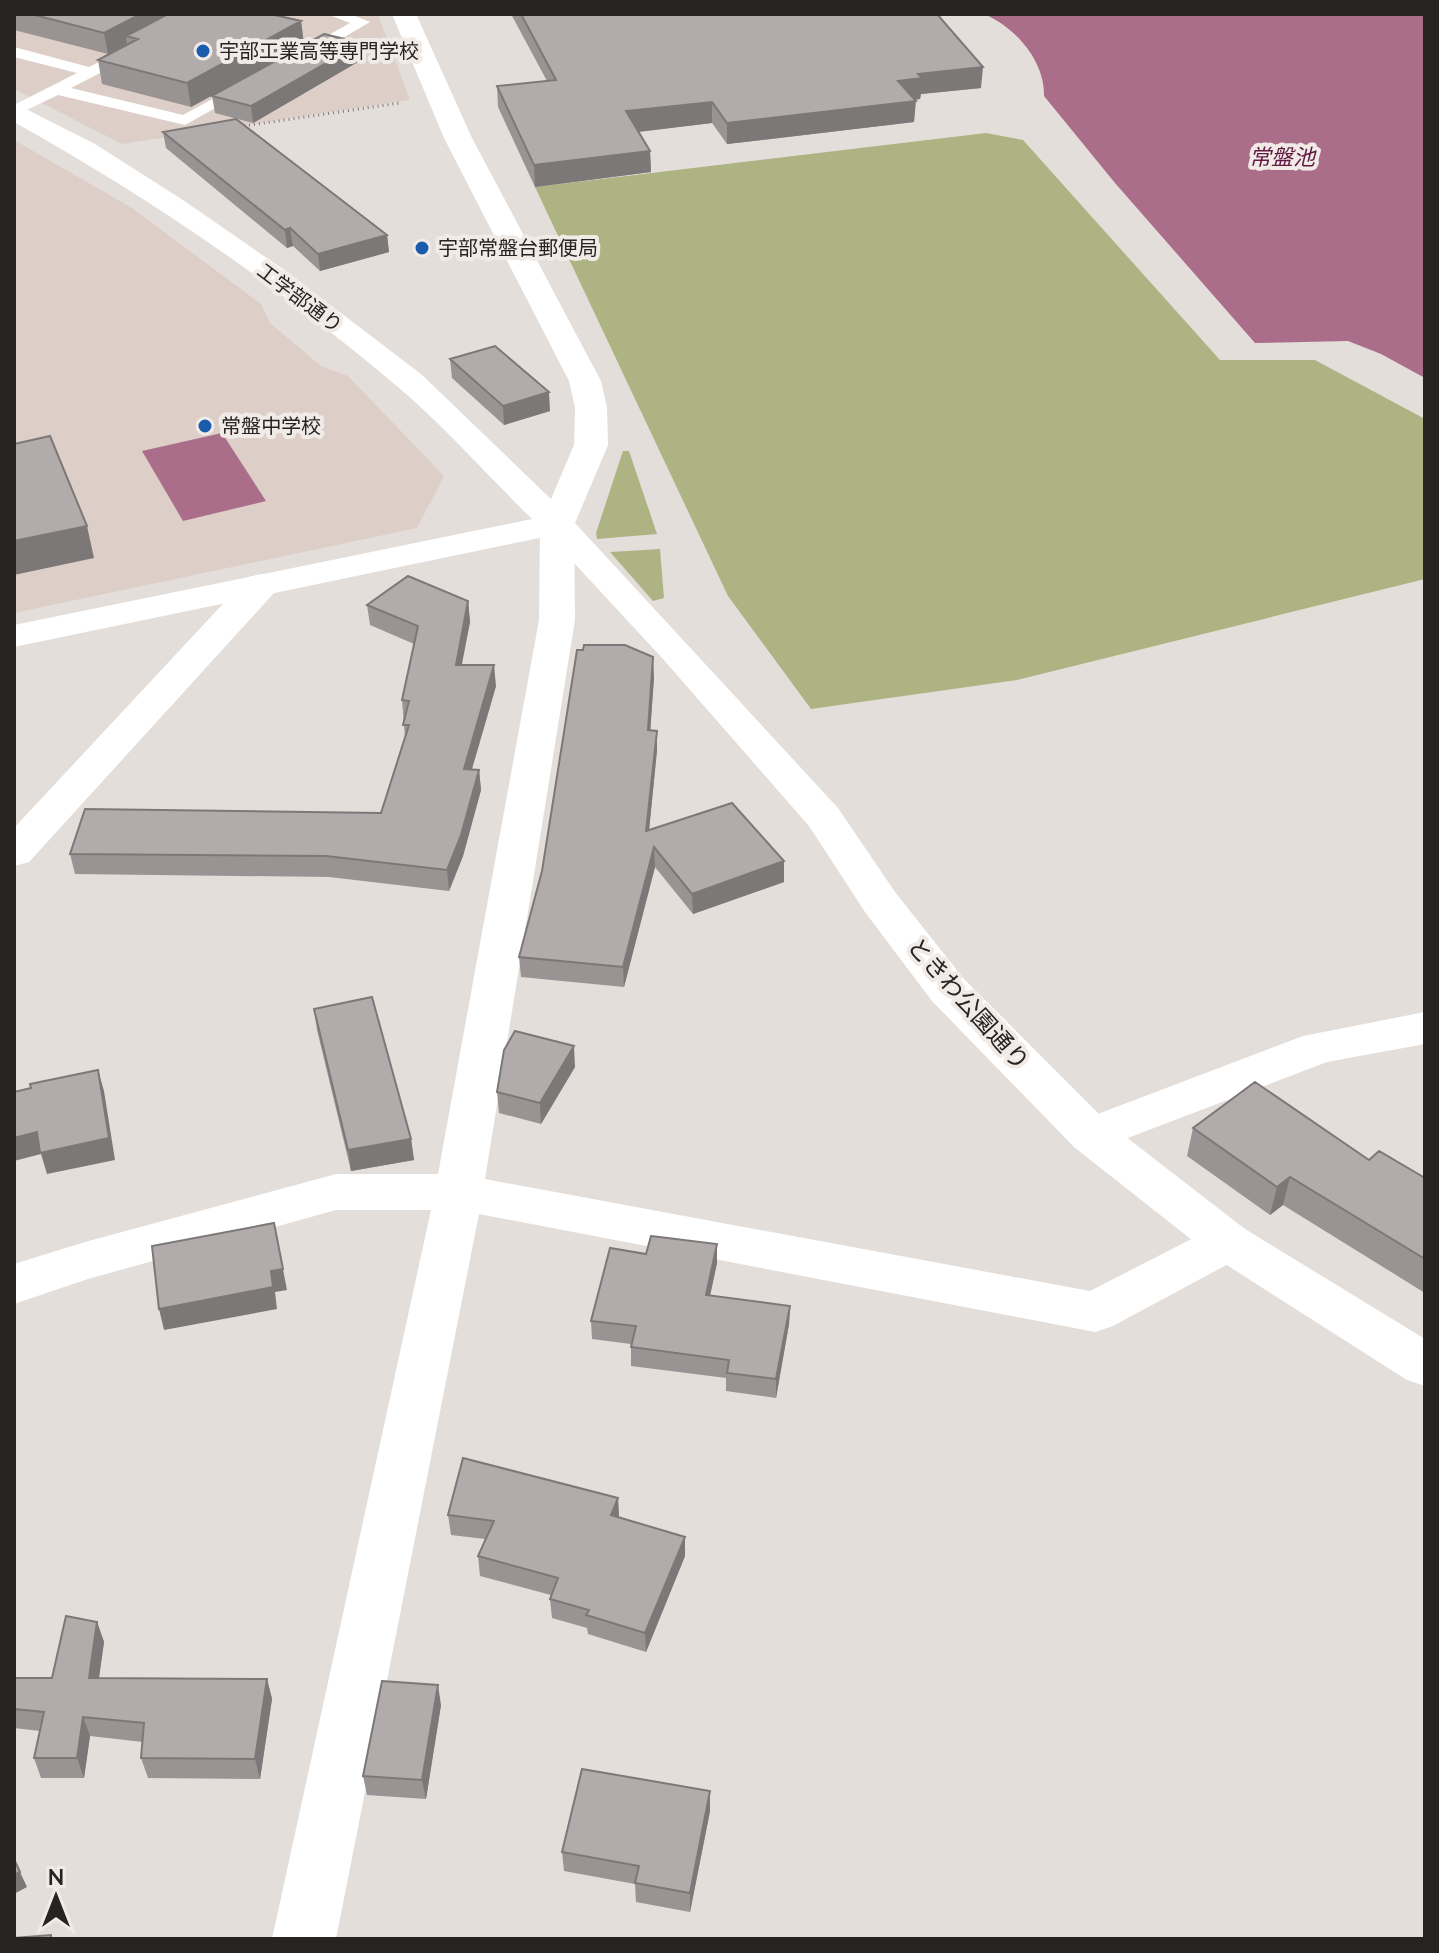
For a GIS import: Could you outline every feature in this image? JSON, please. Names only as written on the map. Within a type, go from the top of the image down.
[{"type":"street","points":[[304,1939],[459,1192],[557,620],[557,524],[591,445],[591,408],[585,381],[458,138],[404,14]]},
{"type":"street","name":"工学部通り","points":[[14,111],[85,150],[173,206],[288,288],[410,381],[557,524]]},
{"type":"street","points":[[14,636],[557,524]]},
{"type":"street","name":"ときわ公園通り","points":[[557,524],[824,817],[880,902],[948,990],[1091,1135],[1228,1242],[1425,1365]]},
{"type":"street","points":[[14,853],[261,585]]},
{"type":"street","points":[[1091,1135],[1319,1047],[1425,1028]]},
{"type":"street","points":[[14,1284],[85,1261],[336,1192],[459,1192],[1095,1312],[1228,1242]]},
{"type":"lane","points":[[295,60],[363,22],[334,14]]},
{"type":"lane","points":[[14,111],[148,42]]},
{"type":"lane","points":[[14,52],[92,72]]},
{"type":"lane","points":[[58,90],[185,120],[253,82]]},
{"type":"path","points":[[239,127],[440,97]]},
{"type":"shaded area","name":"宇部工業高等専門学校","points":[[14,14],[378,14],[410,100],[122,144],[14,89]]},
{"type":"shaded area","name":"常盤中学校","points":[[14,140],[132,208],[261,304],[270,323],[321,366],[348,376],[444,476],[417,528],[14,613]]},
{"type":"green space","points":[[986,133],[1023,140],[1220,360],[1315,360],[1425,419],[1425,579],[1017,680],[811,709],[728,596],[535,187]]},
{"type":"green space","points":[[623,451],[629,451],[657,534],[597,539],[596,533]]},
{"type":"green space","points":[[660,549],[664,598],[653,601],[610,552]]},
{"type":"water","name":"常盤池","points":[[984,14],[1425,14],[1425,378],[1381,354],[1348,341],[1255,343],[1115,183],[1044,96],[1034,58],[1017,36]]},
{"type":"water","points":[[222,433],[266,501],[183,521],[142,451]]},
{"type":"building","points":[[31,14],[141,14],[104,33]]},
{"type":"building","points":[[168,14],[270,14],[301,21],[187,83],[98,60],[138,39],[126,36]]},
{"type":"building","points":[[521,14],[937,14],[983,67],[918,74],[922,78],[898,81],[916,101],[727,123],[712,102],[626,111],[650,151],[534,165],[497,86],[556,80]]},
{"type":"building","points":[[324,34],[361,43],[251,106],[212,96]]},
{"type":"building","points":[[236,119],[387,235],[318,254],[290,228],[285,230],[163,132]]},
{"type":"building","points":[[495,346],[549,392],[503,406],[450,359]]},
{"type":"building","points":[[50,436],[87,526],[14,541],[14,444]]},
{"type":"building","points":[[408,576],[468,601],[456,665],[494,665],[464,769],[479,770],[461,835],[447,870],[326,856],[70,854],[85,809],[381,813],[409,725],[403,725],[409,701],[402,700],[418,626],[367,605]]},
{"type":"building","points":[[584,645],[625,645],[653,657],[648,730],[657,731],[646,831],[732,803],[784,861],[692,894],[654,847],[623,967],[519,957],[542,871],[577,650],[583,650]]},
{"type":"building","points":[[372,997],[411,1139],[348,1150],[314,1009]]},
{"type":"building","points":[[515,1031],[574,1046],[540,1103],[497,1092],[504,1050]]},
{"type":"building","points":[[98,1070],[109,1138],[40,1153],[37,1132],[14,1138],[14,1092],[31,1088],[30,1084]]},
{"type":"building","points":[[1255,1082],[1369,1160],[1379,1151],[1425,1178],[1425,1259],[1290,1177],[1277,1187],[1193,1128]]},
{"type":"building","points":[[274,1223],[283,1269],[271,1271],[273,1287],[159,1309],[152,1246]]},
{"type":"building","points":[[651,1236],[717,1244],[706,1295],[790,1306],[776,1379],[727,1373],[729,1360],[631,1347],[636,1326],[591,1321],[610,1248],[646,1254]]},
{"type":"building","points":[[463,1458],[618,1498],[611,1515],[685,1537],[645,1633],[586,1615],[589,1610],[550,1599],[558,1578],[478,1556],[494,1521],[448,1515]]},
{"type":"building","points":[[66,1616],[97,1622],[89,1678],[267,1679],[255,1759],[141,1758],[144,1723],[83,1717],[77,1758],[34,1758],[44,1712],[14,1709],[14,1678],[52,1678]]},
{"type":"building","points":[[382,1681],[438,1685],[422,1780],[363,1776]]},
{"type":"building","points":[[582,1769],[710,1791],[690,1893],[635,1883],[639,1866],[562,1852]]},
{"type":"building","points":[[14,1859],[20,1872],[14,1875]]},
{"type":"building","points":[[51,1935],[51,1939],[14,1939],[14,1938]]},
{"type":"place","name":"宇部工業高等専門学校","points":[[203,51]]},
{"type":"place","name":"宇部常盤台郵便局","points":[[422,248]]},
{"type":"place","name":"常盤中学校","points":[[205,426]]}]
